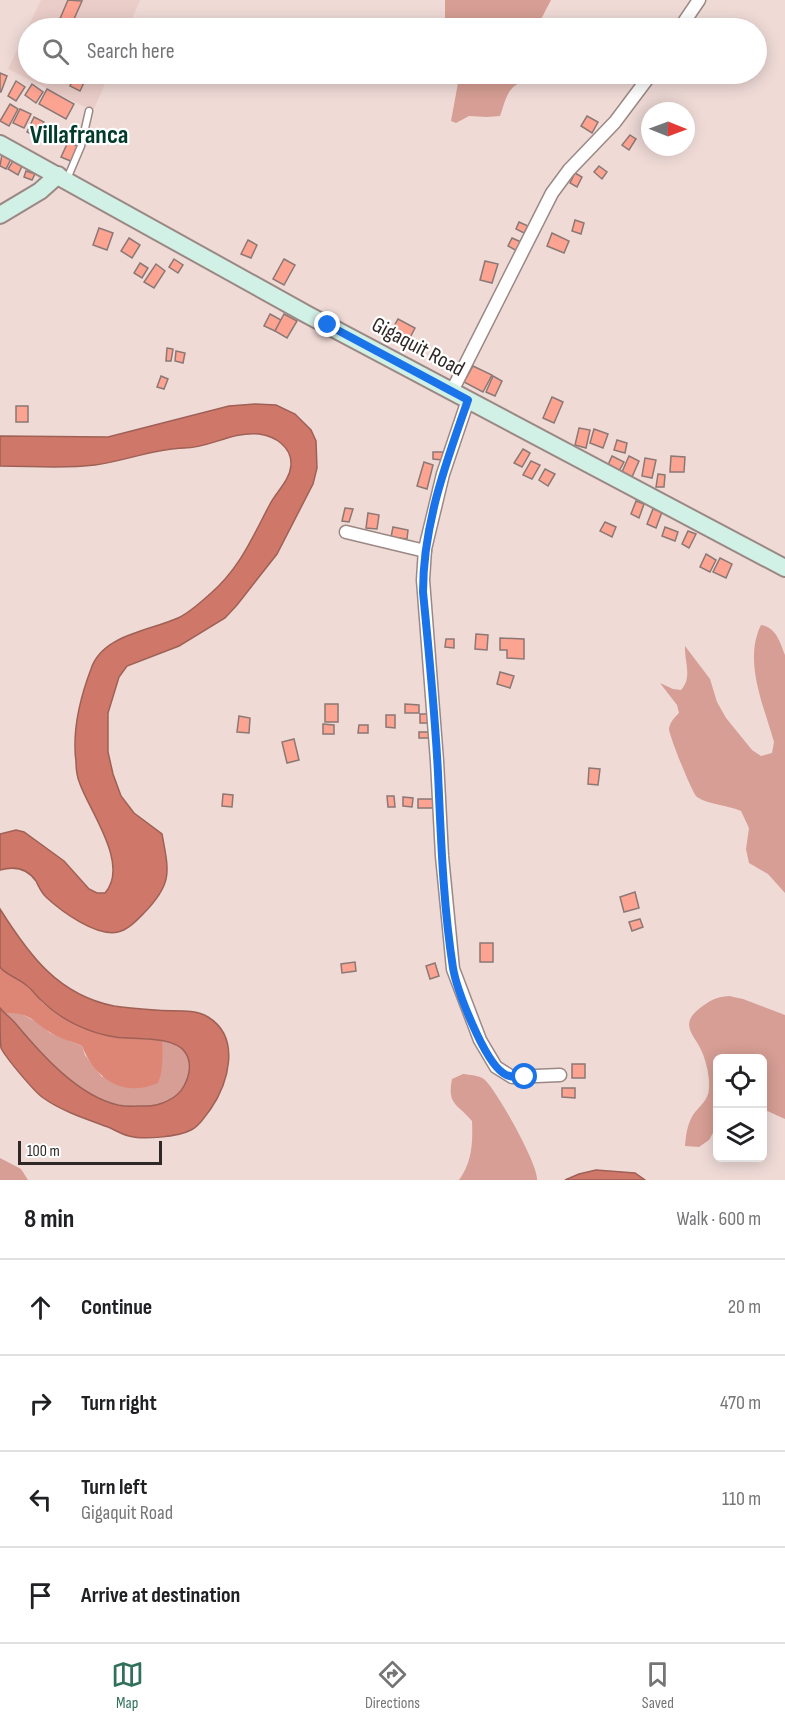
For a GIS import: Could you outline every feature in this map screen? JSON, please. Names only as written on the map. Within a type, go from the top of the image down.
[{"type":"main road","name":"Gigaquit Road","points":[[0,144],[308,315],[785,568]]},
{"type":"main road","points":[[0,215],[62,178]]},
{"type":"street","points":[[687,18],[699,0]]},
{"type":"street","points":[[453,391],[552,193],[569,170],[615,122],[644,84]]},
{"type":"street","points":[[468,400],[443,474],[425,551],[423,592],[437,761],[442,856],[453,969],[480,1040],[496,1067],[512,1077],[560,1075]]},
{"type":"street","points":[[346,532],[425,551]]},
{"type":"lane","points":[[62,178],[81,146],[89,111]]},
{"type":"shaded area","points":[[41,0],[140,0],[132,18],[32,18]]},
{"type":"shaded area","points":[[445,0],[551,0],[542,18],[445,18]]},
{"type":"shaded area","points":[[18,48],[18,74],[8,69]]},
{"type":"shaded area","points":[[38,84],[105,84],[93,111]]},
{"type":"shaded area","points":[[458,84],[518,84],[508,95],[500,116],[469,116],[456,123],[451,121]]},
{"type":"shaded area","points":[[276,405],[295,414],[311,430],[316,441],[317,468],[313,484],[277,554],[225,618],[179,646],[127,666],[119,677],[108,713],[108,752],[113,774],[121,796],[134,813],[162,834],[167,868],[160,893],[144,913],[132,924],[118,932],[100,931],[79,922],[52,903],[29,873],[15,868],[0,870],[0,834],[16,830],[24,832],[64,861],[89,889],[97,893],[105,893],[112,881],[111,854],[76,770],[75,738],[78,715],[91,669],[105,649],[116,641],[182,616],[199,604],[230,574],[270,504],[286,481],[291,459],[286,448],[276,440],[265,435],[249,434],[194,447],[161,451],[95,465],[0,466],[0,436],[108,437],[229,406]]},
{"type":"shaded area","points":[[761,625],[774,632],[785,655],[785,893],[768,874],[749,863],[746,849],[749,828],[741,811],[707,802],[694,793],[669,729],[671,722],[679,713],[677,705],[660,683],[681,690],[685,685],[687,674],[685,646],[710,679],[717,702],[726,718],[752,750],[761,756],[772,753],[774,742],[757,684],[755,668],[754,653]]},
{"type":"shaded area","points":[[0,909],[34,957],[61,983],[77,993],[94,1001],[114,1006],[196,1012],[208,1017],[219,1026],[228,1049],[226,1075],[210,1110],[197,1126],[169,1136],[143,1138],[129,1136],[57,1106],[32,1088],[1,1048],[0,1008],[61,1072],[89,1093],[118,1105],[151,1106],[173,1098],[184,1086],[189,1073],[189,1064],[185,1052],[172,1043],[152,1039],[115,1037],[76,1025],[50,1008],[28,987],[3,970],[0,967]]},
{"type":"shaded area","points":[[0,967],[27,985],[43,1003],[70,1022],[114,1036],[162,1040],[162,1068],[158,1083],[145,1087],[122,1087],[94,1068],[82,1046],[55,1035],[30,1018],[20,1014],[4,1013],[0,1008]]},
{"type":"shaded area","points":[[720,997],[743,999],[785,1015],[785,1119],[767,1111],[767,1054],[713,1054],[713,1133],[709,1140],[699,1147],[685,1146],[689,1123],[709,1092],[706,1064],[690,1030],[690,1020],[700,1008]]},
{"type":"shaded area","points":[[18,1012],[50,1033],[82,1046],[85,1055],[102,1077],[162,1063],[160,1053],[162,1040],[176,1044],[183,1049],[189,1058],[190,1076],[179,1092],[162,1104],[138,1107],[109,1102],[77,1085],[59,1071],[4,1013]]},
{"type":"shaded area","points":[[463,1074],[480,1077],[491,1087],[525,1145],[537,1180],[459,1180],[467,1166],[471,1152],[472,1121],[452,1099],[451,1088],[452,1079]]},
{"type":"shaded area","points":[[0,1158],[21,1169],[28,1180],[0,1180]]},
{"type":"shaded area","points":[[596,1170],[635,1173],[645,1180],[565,1180]]},
{"type":"building","points":[[68,0],[82,1],[74,18],[60,18]]},
{"type":"building","points":[[0,73],[7,76],[1,92],[0,92]]},
{"type":"building","points":[[16,81],[25,87],[16,101],[8,96]]},
{"type":"building","points":[[32,84],[43,92],[36,103],[25,95]]},
{"type":"building","points":[[71,84],[83,84],[80,91],[70,86]]},
{"type":"building","points":[[47,89],[74,104],[66,119],[39,104]]},
{"type":"building","points":[[10,104],[18,109],[9,126],[0,121]]},
{"type":"building","points":[[20,109],[31,114],[24,128],[13,123]]},
{"type":"building","points":[[587,116],[598,122],[592,133],[581,126]]},
{"type":"building","points":[[34,117],[44,122],[37,137],[27,132]]},
{"type":"building","points":[[630,135],[636,139],[629,150],[622,145]]},
{"type":"building","points":[[68,142],[80,147],[73,162],[61,157]]},
{"type":"building","points":[[2,154],[11,159],[6,169],[0,166]]},
{"type":"building","points":[[13,161],[22,166],[18,175],[8,169]]},
{"type":"building","points":[[599,166],[607,172],[602,179],[594,172]]},
{"type":"building","points":[[26,171],[35,174],[32,180],[24,177]]},
{"type":"building","points":[[575,173],[582,177],[577,187],[570,183]]},
{"type":"building","points":[[575,220],[584,223],[581,234],[572,231]]},
{"type":"building","points":[[519,222],[528,226],[524,233],[516,229]]},
{"type":"building","points":[[99,228],[113,233],[107,250],[93,245]]},
{"type":"building","points":[[552,233],[569,241],[564,253],[547,246]]},
{"type":"building","points":[[129,238],[140,245],[132,258],[121,251]]},
{"type":"building","points":[[512,238],[521,242],[517,251],[508,246]]},
{"type":"building","points":[[248,240],[257,245],[251,258],[241,254]]},
{"type":"building","points":[[174,259],[183,265],[178,273],[169,267]]},
{"type":"building","points":[[284,259],[295,265],[284,285],[273,279]]},
{"type":"building","points":[[485,261],[498,264],[492,283],[480,280]]},
{"type":"building","points":[[140,263],[148,268],[142,278],[134,273]]},
{"type":"building","points":[[156,264],[165,271],[154,288],[144,282]]},
{"type":"building","points":[[270,314],[281,320],[275,331],[264,326]]},
{"type":"building","points":[[284,314],[297,321],[287,338],[275,331]]},
{"type":"building","points":[[398,319],[415,328],[406,345],[389,335]]},
{"type":"building","points":[[167,348],[173,349],[171,361],[166,361]]},
{"type":"building","points":[[176,351],[185,353],[183,363],[175,361]]},
{"type":"building","points":[[473,366],[492,375],[483,392],[464,382]]},
{"type":"building","points":[[161,376],[168,379],[164,389],[157,387]]},
{"type":"building","points":[[493,376],[502,381],[495,396],[486,392]]},
{"type":"building","points":[[552,397],[563,402],[554,423],[543,418]]},
{"type":"building","points":[[16,406],[28,406],[28,422],[16,422]]},
{"type":"building","points":[[579,428],[590,430],[586,448],[575,445]]},
{"type":"building","points":[[594,429],[608,434],[603,448],[590,443]]},
{"type":"building","points":[[617,440],[627,443],[625,453],[614,450]]},
{"type":"building","points":[[523,449],[530,453],[522,467],[514,463]]},
{"type":"building","points":[[433,452],[443,452],[442,460],[433,459]]},
{"type":"building","points":[[612,456],[624,462],[619,471],[608,465]]},
{"type":"building","points":[[629,456],[639,461],[632,477],[622,472]]},
{"type":"building","points":[[671,456],[685,457],[684,472],[670,472]]},
{"type":"building","points":[[645,458],[656,460],[652,478],[642,476]]},
{"type":"building","points":[[531,461],[540,465],[532,479],[523,475]]},
{"type":"building","points":[[424,462],[433,465],[427,489],[417,486]]},
{"type":"building","points":[[545,469],[555,474],[548,486],[539,480]]},
{"type":"building","points":[[658,474],[665,475],[664,487],[656,487]]},
{"type":"building","points":[[636,501],[644,504],[639,518],[631,514]]},
{"type":"building","points":[[345,508],[353,509],[349,522],[342,521]]},
{"type":"building","points":[[653,509],[662,512],[656,528],[647,524]]},
{"type":"building","points":[[368,513],[379,515],[377,529],[366,528]]},
{"type":"building","points":[[605,522],[616,527],[612,537],[600,531]]},
{"type":"building","points":[[393,527],[408,530],[407,539],[391,537]]},
{"type":"building","points":[[665,527],[678,532],[675,541],[662,536]]},
{"type":"building","points":[[688,531],[696,534],[689,548],[682,544]]},
{"type":"building","points":[[706,554],[716,560],[710,572],[700,567]]},
{"type":"building","points":[[720,558],[732,564],[726,578],[713,572]]},
{"type":"building","points":[[476,634],[488,635],[487,650],[475,649]]},
{"type":"building","points":[[500,638],[524,639],[524,659],[507,658],[507,650],[500,650]]},
{"type":"building","points":[[446,639],[454,639],[454,648],[445,647]]},
{"type":"building","points":[[500,672],[514,676],[510,688],[497,684]]},
{"type":"building","points":[[325,704],[338,704],[338,722],[325,722]]},
{"type":"building","points":[[405,704],[419,705],[419,713],[405,713]]},
{"type":"building","points":[[420,714],[428,714],[428,723],[420,723]]},
{"type":"building","points":[[386,715],[395,715],[395,728],[386,727]]},
{"type":"building","points":[[239,716],[250,718],[249,733],[237,732]]},
{"type":"building","points":[[323,724],[334,725],[334,734],[323,734]]},
{"type":"building","points":[[359,725],[368,725],[368,733],[358,733]]},
{"type":"building","points":[[419,732],[429,732],[429,738],[419,738]]},
{"type":"building","points":[[294,739],[299,760],[287,763],[282,742]]},
{"type":"building","points":[[589,768],[600,769],[598,785],[588,784]]},
{"type":"building","points":[[223,794],[233,795],[232,807],[222,806]]},
{"type":"building","points":[[387,796],[394,796],[395,807],[388,807]]},
{"type":"building","points":[[403,797],[413,798],[412,807],[403,806]]},
{"type":"building","points":[[418,799],[433,799],[433,808],[418,808]]},
{"type":"building","points":[[635,892],[639,908],[624,912],[620,897]]},
{"type":"building","points":[[640,919],[643,927],[632,931],[629,922]]},
{"type":"building","points":[[480,943],[493,943],[493,962],[480,962]]},
{"type":"building","points":[[355,962],[356,971],[342,973],[341,964]]},
{"type":"building","points":[[435,963],[439,976],[430,979],[426,966]]},
{"type":"building","points":[[572,1064],[585,1064],[585,1078],[572,1078]]},
{"type":"building","points":[[562,1088],[575,1088],[575,1098],[562,1097]]},
{"type":"district","name":"Villafranca","points":[[79,135]]},
{"type":"route","points":[[328,325],[468,400],[443,474],[425,549],[423,568],[442,856],[453,969],[462,996],[480,1040],[496,1067],[512,1077],[525,1077]]}]
